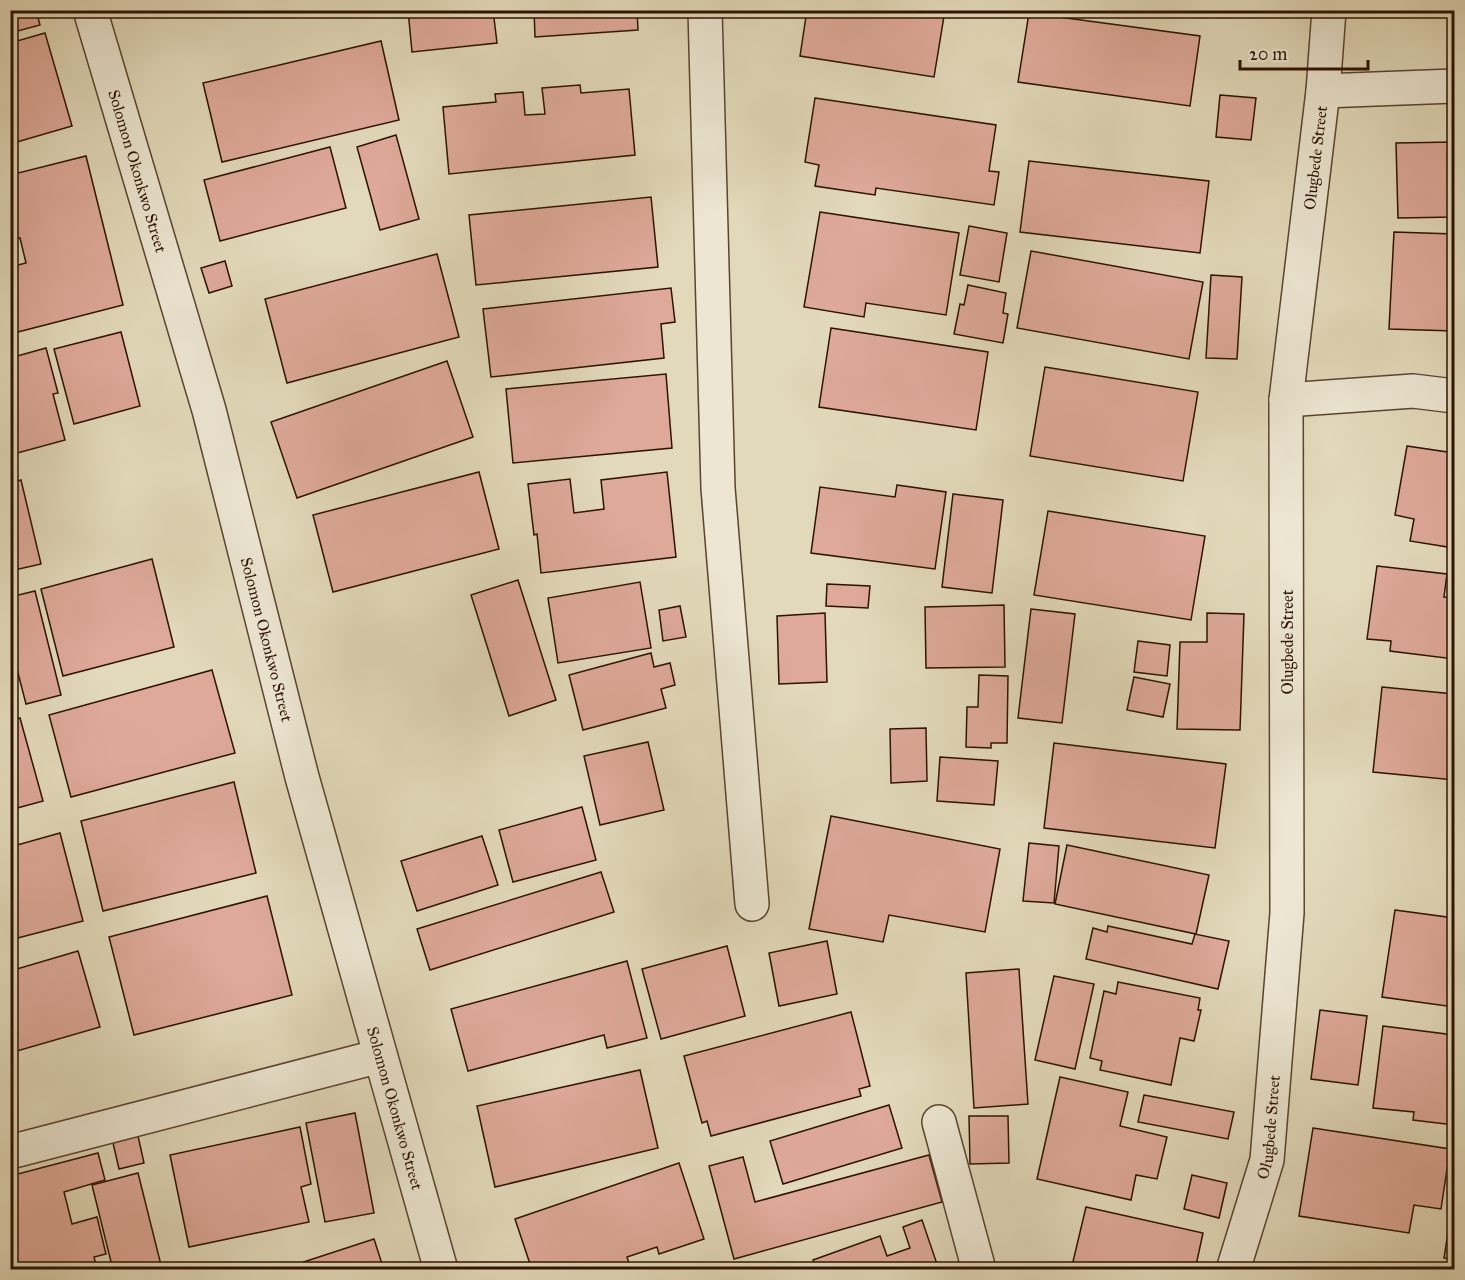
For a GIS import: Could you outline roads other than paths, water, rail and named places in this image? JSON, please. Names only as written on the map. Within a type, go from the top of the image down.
[{"type":"street","name":"Solomon Okonkwo Street","points":[[90,10],[209,410],[302,777],[441,1269]]},
{"type":"street","points":[[705,10],[718,488],[752,904]]},
{"type":"street","name":"Olugbede Street","points":[[1233,1269],[1267,1160],[1287,913],[1286,400],[1323,91],[1329,10]]},
{"type":"street","points":[[1323,91],[1455,87]]},
{"type":"street","points":[[1286,400],[1413,392],[1455,396]]},
{"type":"street","points":[[10,1152],[380,1056]]},
{"type":"street","points":[[939,1122],[979,1269]]}]
